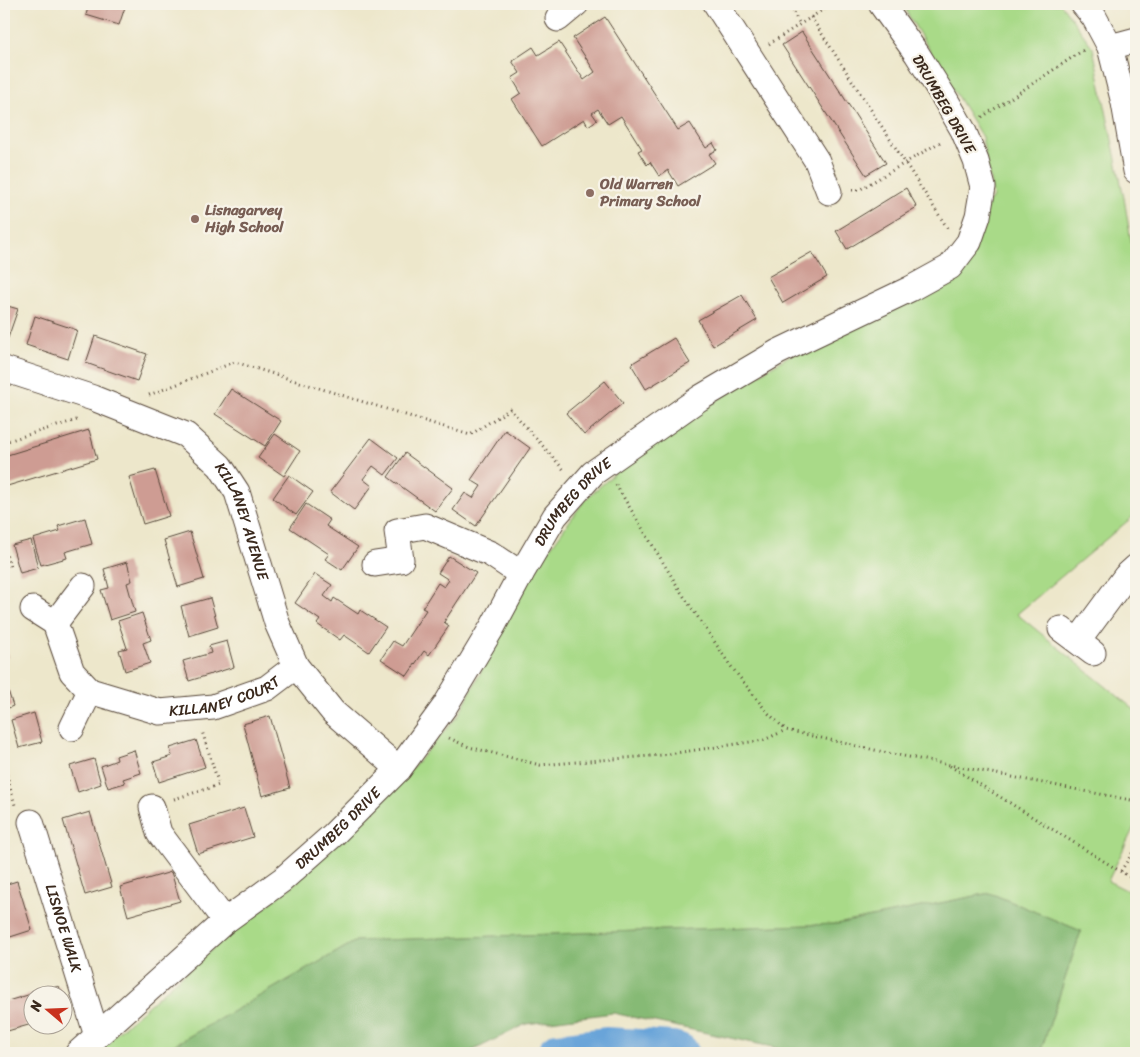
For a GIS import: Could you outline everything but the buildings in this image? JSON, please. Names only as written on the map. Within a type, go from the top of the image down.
[{"type":"street","points":[[716,4],[817,161],[829,192]]},
{"type":"street","name":"DRUMBEG DRIVE","points":[[78,1053],[225,921],[282,880],[333,836],[399,769],[445,706],[555,516],[593,473],[700,398],[778,352],[910,289],[950,267],[969,242],[978,216],[983,187],[976,161],[963,130],[917,54],[881,4]]},
{"type":"street","points":[[1083,4],[1094,17],[1108,43],[1124,103],[1136,171]]},
{"type":"street","points":[[1108,43],[1136,40]]},
{"type":"street","name":"KILLANEY AVENUE","points":[[4,370],[93,398],[186,435],[220,466],[238,492],[277,623],[296,666],[333,712],[399,769]]},
{"type":"street","points":[[375,564],[401,560],[397,531],[425,526],[491,554],[521,574]]},
{"type":"street","points":[[1078,641],[1126,576],[1136,567]]},
{"type":"street","points":[[33,609],[55,623],[83,586]]},
{"type":"street","name":"KILLANEY COURT","points":[[55,623],[72,672],[90,691],[160,712],[213,708],[267,688],[296,666]]},
{"type":"street","points":[[72,728],[90,691]]},
{"type":"street","points":[[152,807],[159,833],[225,921]]},
{"type":"street","name":"LISNOE WALK","points":[[31,822],[97,1036]]},
{"type":"path","points":[[788,4],[800,24]]},
{"type":"path","points":[[750,56],[832,4]]},
{"type":"path","points":[[811,17],[962,251]]},
{"type":"path","points":[[829,192],[859,190],[963,130],[1087,48],[1108,43]]},
{"type":"path","points":[[4,442],[117,408],[235,362],[470,435],[510,409],[580,488]]},
{"type":"path","points":[[604,466],[681,592],[730,665],[767,712],[786,730],[1136,801]]},
{"type":"path","points":[[4,546],[11,570]]},
{"type":"path","points":[[152,807],[219,785],[195,710]]},
{"type":"path","points":[[429,728],[469,747],[540,765],[672,754],[764,740],[786,730]]},
{"type":"path","points":[[947,764],[1136,881]]},
{"type":"path","points":[[4,765],[16,810],[31,822]]},
{"type":"path","points":[[1121,871],[1136,847]]},
{"type":"green space","points":[[905,4],[1061,4],[1093,48],[1124,198],[1136,272],[1136,514],[1017,614],[1136,711],[1136,823],[1108,881],[1136,895],[1136,1053],[1040,1053],[1081,931],[990,893],[837,924],[356,941],[160,1053],[94,1053],[224,939],[290,888],[383,801],[458,716],[534,570],[585,500],[626,463],[672,428],[792,354],[933,287],[993,197],[982,137],[907,13]]},
{"type":"green space","points":[[990,893],[1081,931],[1040,1053],[789,1053],[777,1048],[613,1013],[526,1024],[468,1053],[160,1053],[356,941],[837,924]]},
{"type":"waterway","points":[[557,1053],[606,1047],[679,1053]]},
{"type":"place","name":"Old Warren Primary School","points":[[590,193]]},
{"type":"place","name":"Lisnagarvey High School","points":[[195,219]]}]
